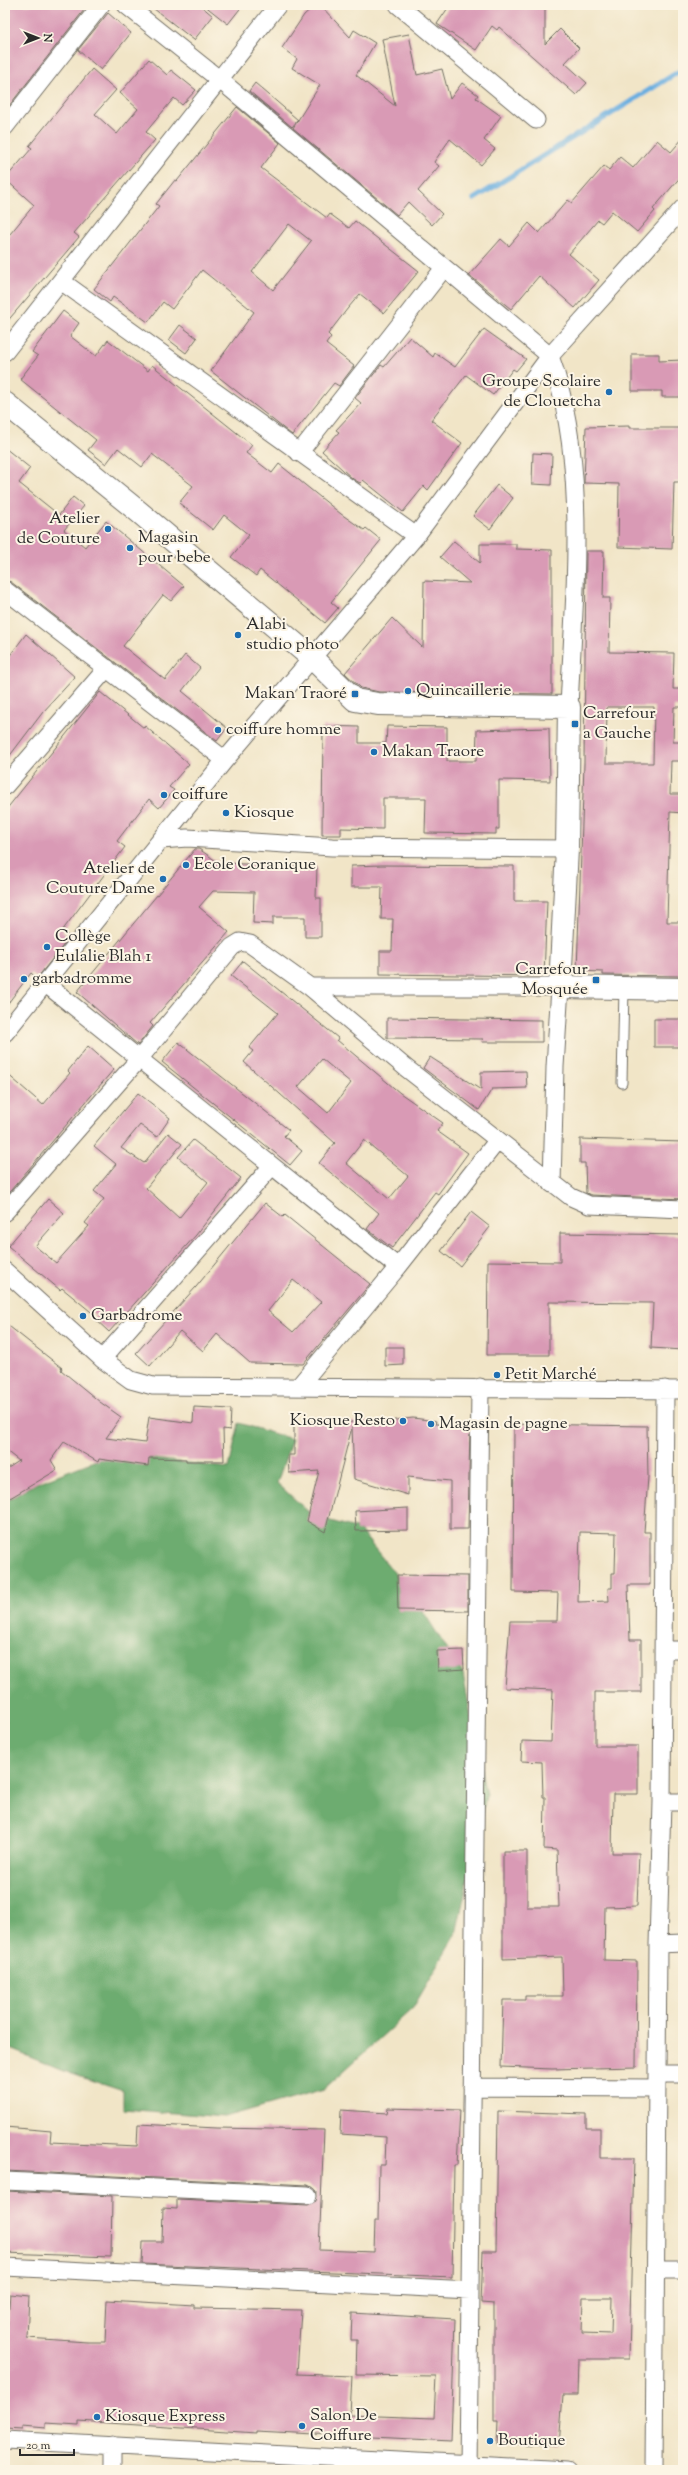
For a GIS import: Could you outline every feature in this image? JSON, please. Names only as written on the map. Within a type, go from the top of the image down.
[{"type":"street","points":[[5,127],[101,5]]},
{"type":"street","points":[[126,5],[220,80],[550,356],[559,382],[573,447],[575,564],[569,707],[567,849],[555,1067],[552,1184]]},
{"type":"street","points":[[5,352],[278,5]]},
{"type":"street","points":[[398,5],[536,120]]},
{"type":"street","points":[[5,1033],[225,760],[416,536],[550,356],[683,208]]},
{"type":"street","points":[[299,453],[444,268]]},
{"type":"street","points":[[61,281],[416,536]]},
{"type":"street","points":[[5,403],[139,512],[312,658],[355,700],[378,704],[569,707]]},
{"type":"street","points":[[5,590],[225,760]]},
{"type":"street","points":[[5,786],[106,668]]},
{"type":"street","points":[[161,840],[187,838],[332,847],[567,849]]},
{"type":"street","points":[[5,1212],[139,1059],[232,947],[240,942],[250,944],[310,987],[364,1034],[552,1184],[571,1197],[589,1205],[683,1209]]},
{"type":"street","points":[[46,984],[398,1267]]},
{"type":"street","points":[[310,987],[683,988]]},
{"type":"street","points":[[299,1386],[398,1267],[498,1140]]},
{"type":"street","points":[[102,1359],[272,1166]]},
{"type":"street","points":[[5,1271],[102,1359],[131,1380],[153,1386],[480,1387],[683,1390]]},
{"type":"street","points":[[468,2467],[480,1387]]},
{"type":"street","points":[[654,2470],[657,2270],[658,1944],[662,1802],[665,1389]]},
{"type":"street","points":[[663,1650],[683,1650]]},
{"type":"street","points":[[662,1802],[683,1802]]},
{"type":"street","points":[[658,1944],[683,1943]]},
{"type":"street","points":[[472,2087],[657,2081],[683,2074]]},
{"type":"street","points":[[5,2181],[308,2195]]},
{"type":"street","points":[[5,2267],[470,2290]]},
{"type":"street","points":[[657,2270],[683,2270]]},
{"type":"street","points":[[5,2440],[112,2445],[468,2467],[567,2470]]},
{"type":"street","points":[[112,2445],[112,2470]]},
{"type":"lane","points":[[622,1083],[624,988]]},
{"type":"green space","points":[[239,1423],[292,1439],[277,1483],[313,1516],[359,1529],[414,1597],[463,1674],[486,1796],[456,1934],[413,2008],[324,2089],[225,2117],[123,2109],[123,2091],[69,2073],[5,2047],[5,1502],[37,1483],[112,1454],[229,1468]]},
{"type":"building","points":[[5,5],[88,5],[5,111]]},
{"type":"building","points":[[149,5],[200,5],[213,16],[194,40]]},
{"type":"building","points":[[204,5],[243,5],[228,24]]},
{"type":"building","points":[[315,5],[320,5],[350,37],[354,30],[375,43],[356,75],[395,106],[382,39],[409,34],[417,75],[442,69],[450,99],[462,83],[478,95],[476,98],[501,116],[484,140],[495,149],[481,165],[450,139],[434,162],[439,166],[418,191],[442,214],[432,225],[408,202],[397,215],[293,128],[320,85],[292,68],[297,59],[282,48],[304,15]]},
{"type":"building","points":[[450,5],[545,5],[545,44],[560,29],[579,48],[565,63],[587,83],[576,95],[499,27],[497,30],[492,26],[476,50],[437,24]]},
{"type":"building","points":[[108,13],[131,33],[101,70],[78,50]]},
{"type":"building","points":[[149,59],[167,75],[171,70],[196,90],[182,105],[174,98],[146,132],[155,140],[74,233],[79,237],[5,324],[5,240],[34,205],[5,179],[32,148],[29,146],[92,69],[116,90],[95,114],[117,134],[138,109],[120,93]]},
{"type":"building","points":[[255,83],[298,120],[292,127],[249,91]]},
{"type":"building","points":[[237,107],[280,143],[261,168],[327,218],[330,214],[349,228],[355,221],[419,271],[384,313],[360,294],[348,308],[328,334],[331,337],[326,344],[354,366],[339,386],[334,383],[292,435],[211,371],[254,312],[202,270],[172,309],[163,302],[148,322],[113,297],[110,302],[94,289],[159,206],[156,204],[175,180],[177,181]],"holes":[[[289,224],[311,241],[273,290],[252,272]]]},
{"type":"building","points":[[683,138],[683,174],[653,209],[655,211],[637,232],[612,211],[602,223],[598,220],[569,254],[599,280],[575,308],[539,276],[511,309],[469,275],[501,239],[509,246],[529,223],[539,233],[568,200],[572,203],[604,166],[609,170],[620,157],[633,168],[657,140],[671,152]]},
{"type":"building","points":[[63,311],[79,323],[70,336],[96,356],[108,340],[148,371],[152,365],[252,445],[246,453],[272,473],[279,464],[341,514],[364,530],[366,528],[381,540],[331,602],[338,608],[325,623],[260,570],[256,576],[231,557],[249,535],[224,515],[213,530],[179,503],[193,486],[152,454],[142,467],[118,448],[106,464],[88,450],[96,440],[20,379],[38,356],[32,352]]},
{"type":"building","points":[[180,325],[197,338],[186,353],[169,340]]},
{"type":"building","points":[[484,329],[526,359],[516,371],[513,369],[493,395],[466,375],[431,420],[462,443],[428,490],[424,486],[403,512],[363,480],[360,483],[353,479],[322,451],[339,432],[336,430],[361,403],[355,398],[381,365],[384,367],[410,337],[433,357],[435,353],[455,367]]},
{"type":"building","points":[[632,354],[659,354],[659,361],[683,360],[683,397],[662,397],[662,391],[632,391]]},
{"type":"building","points":[[629,426],[629,428],[683,428],[683,482],[674,482],[672,549],[618,547],[619,484],[584,483],[586,427]]},
{"type":"building","points":[[5,448],[30,468],[19,483],[59,515],[73,497],[84,506],[64,530],[85,547],[106,521],[184,586],[171,601],[163,595],[123,646],[165,680],[185,655],[200,668],[182,691],[227,728],[217,741],[11,582],[5,580]]},
{"type":"building","points":[[533,453],[552,454],[551,485],[532,484]]},
{"type":"building","points":[[497,485],[513,498],[490,529],[473,516]]},
{"type":"building","points":[[454,541],[480,563],[480,544],[516,544],[516,549],[552,550],[552,694],[379,692],[361,688],[345,673],[392,618],[423,648],[424,581],[470,583],[440,557]]},
{"type":"building","points":[[586,551],[604,551],[603,598],[610,598],[609,652],[674,653],[673,689],[683,689],[683,707],[674,707],[673,742],[683,742],[683,761],[671,761],[670,794],[683,794],[683,813],[670,812],[667,922],[680,922],[683,976],[603,975],[603,972],[577,971],[584,764]],"holes":[[[607,707],[654,707],[653,763],[606,763]]]},
{"type":"building","points":[[26,634],[75,677],[43,712],[5,762],[5,662]]},
{"type":"building","points":[[100,692],[144,728],[145,726],[189,764],[169,787],[174,790],[159,808],[149,799],[117,841],[125,847],[62,931],[70,937],[37,978],[31,973],[5,1007],[5,811]]},
{"type":"building","points":[[323,726],[359,727],[359,743],[386,743],[387,726],[447,727],[447,761],[476,761],[477,730],[549,728],[550,781],[499,780],[499,829],[496,829],[496,834],[425,833],[426,798],[383,798],[383,829],[341,828],[341,835],[322,835]]},
{"type":"building","points":[[195,849],[199,849],[219,863],[317,867],[316,898],[321,898],[321,937],[305,937],[305,917],[273,917],[273,924],[253,923],[254,892],[213,891],[199,907],[229,932],[150,1023],[153,1026],[138,1045],[77,992]]},
{"type":"building","points":[[351,866],[514,866],[514,901],[547,901],[544,976],[380,974],[380,951],[392,951],[393,919],[381,919],[382,887],[351,887]]},
{"type":"building","points":[[243,961],[338,1038],[337,1040],[400,1093],[443,1123],[437,1131],[468,1153],[438,1194],[435,1192],[392,1248],[367,1229],[379,1213],[319,1163],[335,1143],[244,1062],[253,1051],[249,1048],[278,1013],[231,976]],"holes":[[[322,1059],[351,1083],[328,1113],[298,1087]],[[364,1140],[408,1176],[389,1199],[346,1163]]]},
{"type":"building","points":[[387,1018],[542,1020],[542,1042],[482,1042],[483,1039],[387,1038]]},
{"type":"building","points":[[654,1019],[683,1019],[683,1047],[654,1047]]},
{"type":"building","points":[[178,1042],[289,1130],[284,1136],[302,1151],[290,1165],[162,1062]]},
{"type":"building","points":[[88,1046],[114,1069],[5,1197],[5,1072],[43,1105],[70,1073],[68,1071]]},
{"type":"building","points":[[430,1057],[481,1090],[481,1072],[526,1071],[527,1088],[492,1089],[479,1110],[423,1068]]},
{"type":"building","points":[[138,1093],[170,1118],[157,1137],[140,1125],[121,1148],[144,1163],[168,1133],[182,1144],[146,1188],[179,1218],[208,1182],[178,1157],[193,1140],[241,1178],[196,1235],[109,1332],[94,1318],[96,1316],[62,1288],[60,1290],[8,1246],[48,1199],[64,1213],[35,1246],[56,1263],[89,1226],[85,1223],[104,1199],[94,1191],[116,1164],[94,1146]]},
{"type":"building","points":[[580,1139],[683,1142],[683,1199],[591,1195],[586,1193],[585,1163],[580,1163]]},
{"type":"building","points":[[265,1203],[283,1217],[285,1215],[370,1284],[303,1364],[250,1363],[217,1334],[203,1351],[180,1331],[150,1366],[136,1353],[196,1287]],"holes":[[[293,1280],[321,1302],[293,1332],[268,1311]]]},
{"type":"building","points":[[471,1212],[490,1227],[460,1266],[441,1251]]},
{"type":"building","points":[[560,1233],[683,1235],[683,1350],[651,1348],[653,1303],[549,1302],[549,1355],[487,1355],[488,1261],[560,1262]]},
{"type":"building","points":[[5,1323],[62,1368],[61,1370],[100,1402],[121,1417],[106,1438],[145,1443],[149,1417],[193,1423],[194,1407],[231,1409],[230,1430],[223,1429],[224,1461],[186,1461],[186,1459],[149,1458],[148,1466],[99,1459],[98,1462],[64,1442],[51,1460],[57,1470],[5,1501],[5,1470],[19,1461],[5,1450]]},
{"type":"building","points":[[385,1347],[403,1347],[403,1365],[385,1366]]},
{"type":"building","points":[[357,1418],[372,1423],[413,1418],[436,1421],[435,1424],[470,1424],[468,1529],[450,1529],[450,1481],[408,1477],[408,1495],[354,1479],[352,1427],[325,1532],[307,1521],[319,1471],[289,1473],[288,1455],[294,1455],[294,1423],[356,1422]]},
{"type":"building","points":[[514,1424],[647,1426],[648,1477],[644,1532],[650,1532],[650,1585],[628,1585],[630,1640],[641,1640],[641,1692],[595,1692],[595,1746],[638,1746],[638,1794],[613,1794],[612,1853],[639,1853],[637,1906],[605,1907],[604,1960],[637,1961],[636,2067],[552,2069],[501,2067],[503,2000],[525,2000],[525,1996],[563,1996],[562,1957],[503,1959],[503,1851],[527,1851],[527,1907],[559,1907],[557,1850],[544,1849],[545,1798],[543,1798],[542,1762],[521,1761],[522,1741],[551,1742],[553,1690],[505,1688],[510,1621],[557,1621],[558,1593],[513,1592]],"holes":[[[580,1532],[616,1533],[615,1573],[612,1573],[612,1588],[608,1588],[609,1601],[578,1602]]]},
{"type":"building","points":[[408,1508],[408,1530],[356,1531],[355,1511]]},
{"type":"building","points":[[397,1575],[468,1576],[468,1611],[398,1610]]},
{"type":"building","points":[[463,1650],[464,1669],[438,1671],[437,1651]]},
{"type":"building","points":[[388,2108],[460,2110],[457,2165],[454,2165],[452,2277],[142,2264],[143,2242],[162,2242],[163,2208],[177,2209],[177,2199],[308,2205],[316,2201],[317,2191],[308,2185],[5,2171],[5,2127],[51,2131],[50,2142],[137,2146],[138,2124],[217,2128],[324,2130],[319,2250],[374,2252],[375,2221],[378,2221],[379,2165],[385,2165],[386,2137],[340,2134],[341,2110],[387,2113]]},
{"type":"building","points":[[498,2111],[586,2114],[586,2128],[600,2128],[600,2158],[634,2158],[629,2359],[579,2359],[578,2395],[563,2395],[559,2445],[497,2444],[498,2421],[494,2421],[494,2304],[481,2303],[483,2251],[496,2251]],"holes":[[[583,2298],[612,2298],[611,2334],[582,2333]]]},
{"type":"building","points":[[5,2191],[112,2196],[111,2257],[5,2253]]},
{"type":"building","points":[[10,2294],[29,2296],[27,2338],[87,2342],[105,2342],[107,2300],[194,2305],[194,2308],[301,2310],[297,2374],[352,2376],[350,2415],[434,2418],[436,2376],[356,2375],[357,2340],[351,2340],[352,2313],[455,2319],[451,2441],[256,2431],[256,2433],[79,2421],[79,2425],[46,2423],[46,2428],[23,2426],[23,2429],[5,2428],[5,2356]]},
{"type":"waterway","points":[[474,199],[683,69]]},
{"type":"place","name":"Groupe Scolaire de Clouetcha","points":[[609,392]]},
{"type":"place","name":"Atelier de Couture","points":[[108,529]]},
{"type":"place","name":"Magasin pour bebe","points":[[130,548]]},
{"type":"place","name":"Alabi studio photo","points":[[238,635]]},
{"type":"place","name":"Quincaillerie","points":[[408,691]]},
{"type":"place","name":"Makan Traoré","points":[[355,694]]},
{"type":"place","name":"Carrefour a Gauche","points":[[575,724]]},
{"type":"place","name":"coiffure homme","points":[[218,730]]},
{"type":"place","name":"Makan Traore","points":[[374,752]]},
{"type":"place","name":"coiffure","points":[[164,795]]},
{"type":"place","name":"Kiosque","points":[[226,813]]},
{"type":"place","name":"Ecole Coranique","points":[[186,865]]},
{"type":"place","name":"Atelier de Couture Dame","points":[[163,879]]},
{"type":"place","name":"Collège Eulalie Blah 1","points":[[47,947]]},
{"type":"place","name":"garbadromme","points":[[24,979]]},
{"type":"place","name":"Carrefour Mosquée","points":[[596,980]]},
{"type":"place","name":"Garbadrome","points":[[83,1316]]},
{"type":"place","name":"Petit Marché","points":[[497,1375]]},
{"type":"place","name":"Kiosque Resto","points":[[403,1421]]},
{"type":"place","name":"Magasin de pagne","points":[[431,1424]]},
{"type":"place","name":"Kiosque Express","points":[[97,2417]]},
{"type":"place","name":"Salon De Coiffure","points":[[302,2426]]},
{"type":"place","name":"Boutique","points":[[490,2441]]}]
